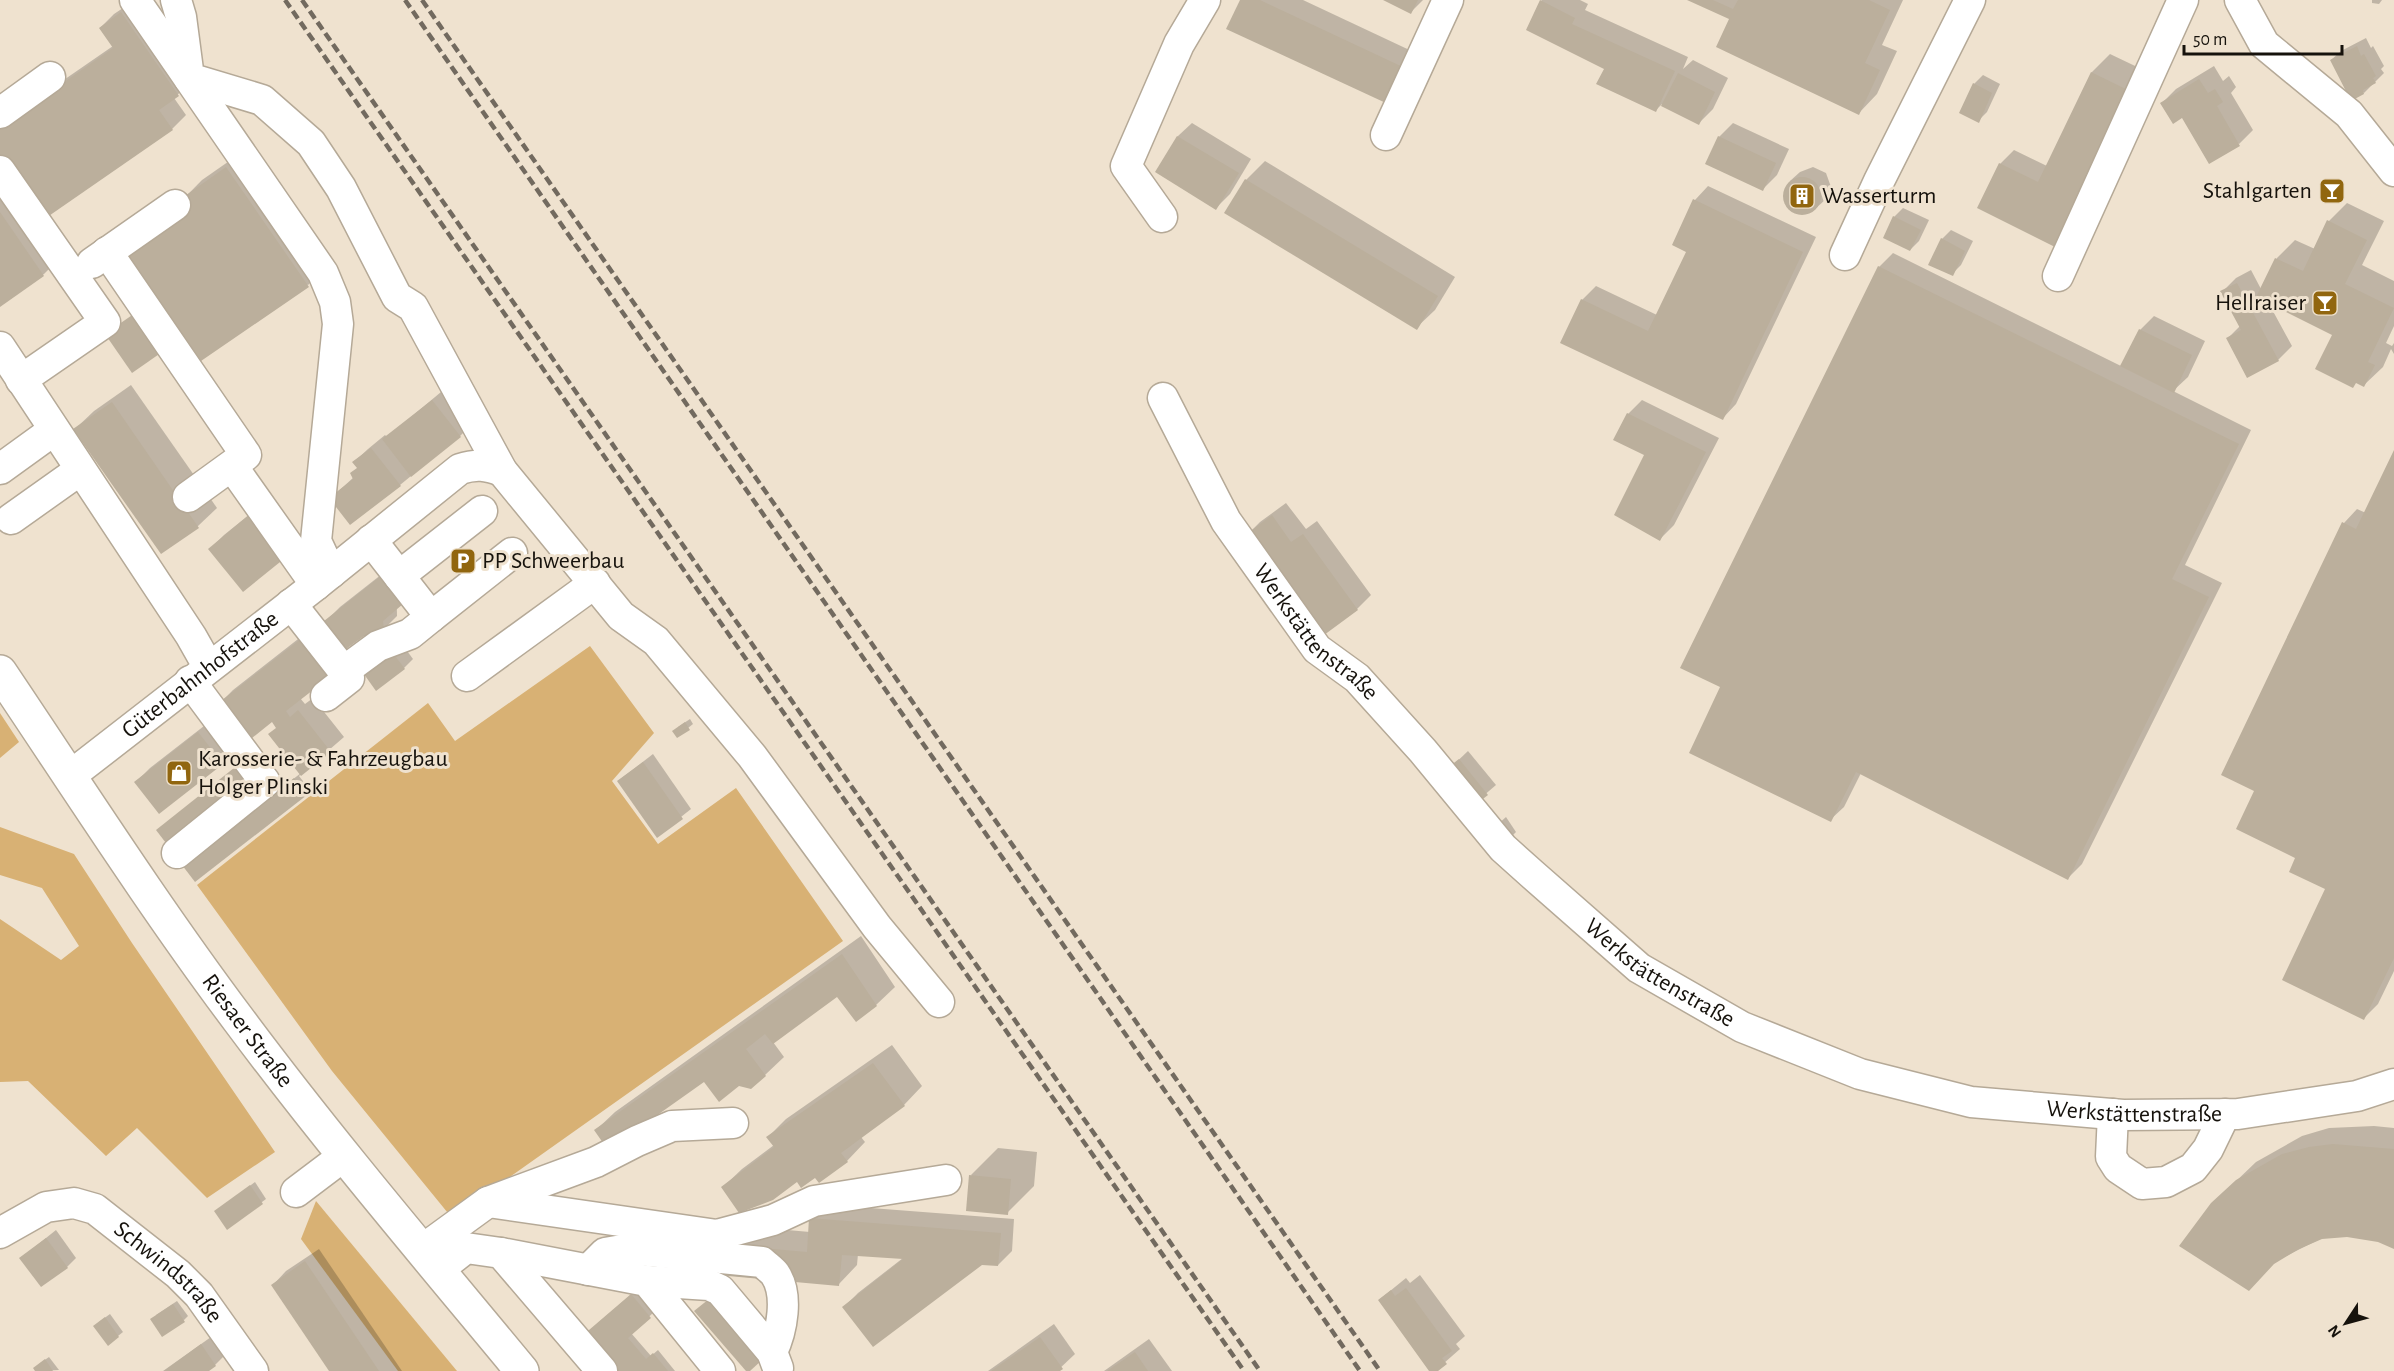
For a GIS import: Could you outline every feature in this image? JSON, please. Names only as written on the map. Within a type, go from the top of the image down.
[{"type":"main road","name":"Riesaer Straße","points":[[0,672],[186,948],[239,1021],[345,1155],[522,1371]]},
{"type":"street","points":[[135,0],[323,273],[335,302],[338,324],[316,540],[324,579]]},
{"type":"street","points":[[176,0],[181,17],[189,78]]},
{"type":"street","points":[[1162,217],[1126,166],[1179,44],[1205,0]]},
{"type":"street","points":[[1386,135],[1448,0]]},
{"type":"street","points":[[1845,255],[1879,181],[1971,0]]},
{"type":"street","points":[[2058,276],[2183,0]]},
{"type":"street","points":[[2240,0],[2264,44],[2349,114],[2394,171]]},
{"type":"street","points":[[0,113],[50,78]]},
{"type":"street","points":[[189,78],[261,100],[310,143],[341,188],[397,297],[413,307],[502,471],[621,616],[656,641],[752,756],[877,927],[939,1002]]},
{"type":"street","points":[[0,171],[105,322],[21,380]]},
{"type":"street","points":[[72,277],[175,205]]},
{"type":"street","points":[[107,252],[246,455],[188,497]]},
{"type":"street","points":[[0,347],[191,636],[199,674],[266,782],[177,853]]},
{"type":"street","name":"Werkstättenstraße","points":[[1163,399],[1226,521],[1317,649],[1357,678],[1423,751],[1503,848],[1639,968],[1742,1027],[1860,1074],[1971,1102],[2113,1114],[2238,1114],[2357,1095],[2394,1084]]},
{"type":"street","points":[[0,469],[54,430]]},
{"type":"street","name":"Güterbahnhofstraße","points":[[70,776],[324,579],[460,469],[474,465],[488,465],[502,471]]},
{"type":"street","points":[[232,466],[324,579]]},
{"type":"street","points":[[11,519],[80,470]]},
{"type":"street","points":[[399,576],[482,511]]},
{"type":"street","points":[[371,540],[430,617]]},
{"type":"street","points":[[344,671],[378,645],[410,634],[512,553]]},
{"type":"street","points":[[467,676],[595,583]]},
{"type":"street","points":[[291,603],[349,678],[326,696]]},
{"type":"street","points":[[2113,1114],[2111,1157],[2118,1168],[2142,1184],[2166,1182],[2193,1168],[2208,1149],[2225,1114]]},
{"type":"street","points":[[430,1260],[488,1202],[596,1162],[672,1126],[733,1123]]},
{"type":"street","points":[[296,1192],[345,1155]]},
{"type":"street","points":[[488,1202],[717,1235],[773,1220],[814,1201],[946,1180]]},
{"type":"street","name":"Schwindstraße","points":[[0,1233],[46,1207],[74,1203],[95,1209],[178,1274],[199,1294],[253,1371]]},
{"type":"street","points":[[430,1260],[466,1248],[647,1281],[709,1285],[720,1290],[775,1361]]},
{"type":"street","points":[[588,1270],[605,1253],[628,1249],[762,1262],[775,1274],[781,1287],[780,1337],[775,1361]]},
{"type":"street","points":[[501,1253],[602,1371]]},
{"type":"street","points":[[647,1281],[720,1371]]},
{"type":"shaded area","points":[[590,646],[654,733],[612,781],[658,844],[736,788],[843,941],[452,1218],[332,1071],[197,885],[428,703],[455,741]]},
{"type":"shaded area","points":[[0,713],[19,742],[0,758]]},
{"type":"shaded area","points":[[0,827],[74,854],[275,1152],[207,1198],[137,1128],[106,1156],[28,1081],[0,1082],[0,919],[61,960],[79,946],[42,888],[0,875]]},
{"type":"shaded area","points":[[316,1201],[457,1371],[398,1371],[301,1239]]},
{"type":"building","points":[[1240,0],[1260,0],[1405,68],[1388,104],[1226,29]]},
{"type":"building","points":[[1383,0],[1418,0],[1411,14]]},
{"type":"building","points":[[1540,0],[1575,18],[1572,24],[1675,71],[1656,112],[1596,84],[1604,69],[1526,30]]},
{"type":"building","points":[[1687,0],[1713,0],[1733,9],[1738,0],[1869,0],[1890,10],[1865,63],[1880,70],[1859,115],[1716,47],[1729,19]]},
{"type":"building","points":[[121,12],[179,96],[159,110],[173,130],[43,220],[0,159],[0,127],[113,48],[99,28]]},
{"type":"building","points":[[2357,46],[2361,56],[2364,54],[2376,76],[2373,78],[2376,83],[2363,90],[2364,94],[2351,101],[2330,60]]},
{"type":"building","points":[[2091,72],[2136,94],[2061,250],[1977,208],[1999,163],[2038,182]]},
{"type":"building","points":[[1678,73],[1715,92],[1699,125],[1661,106]]},
{"type":"building","points":[[2199,79],[2208,93],[2215,89],[2223,102],[2217,106],[2240,146],[2209,164],[2182,118],[2173,124],[2160,103]]},
{"type":"building","points":[[1973,83],[1992,93],[1979,123],[1959,113]]},
{"type":"building","points":[[1177,136],[1239,173],[1216,210],[1155,172]]},
{"type":"building","points":[[1718,136],[1776,163],[1763,191],[1705,164]]},
{"type":"building","points":[[226,167],[309,287],[201,361],[126,254],[190,210],[182,198]]},
{"type":"building","name":"Wasserturm","points":[[1802,177],[1816,182],[1821,196],[1816,210],[1802,215],[1788,210],[1783,196],[1788,182]]},
{"type":"building","points":[[1245,179],[1438,296],[1417,330],[1224,213]]},
{"type":"building","points":[[1693,199],[1803,252],[1723,420],[1560,343],[1581,299],[1648,331],[1686,252],[1672,245]]},
{"type":"building","points":[[0,212],[44,276],[0,307]]},
{"type":"building","points":[[1893,216],[1921,230],[1910,251],[1883,238]]},
{"type":"building","name":"Hellraiser","points":[[2327,220],[2367,240],[2345,284],[2394,308],[2368,362],[2375,365],[2364,387],[2356,383],[2353,388],[2315,369],[2332,335],[2256,297],[2275,258],[2303,271]]},
{"type":"building","points":[[1941,238],[1965,251],[1953,276],[1928,265]]},
{"type":"building","points":[[1878,266],[2239,444],[2172,579],[2209,597],[2068,880],[1856,772],[1831,822],[1689,753],[1720,687],[1680,668]]},
{"type":"building","points":[[2237,283],[2279,361],[2247,378],[2226,338],[2241,330],[2220,291]]},
{"type":"building","points":[[138,311],[165,350],[132,373],[105,334]]},
{"type":"building","points":[[2139,329],[2192,355],[2174,393],[2120,366]]},
{"type":"building","points":[[432,400],[461,437],[411,477],[382,439]]},
{"type":"building","points":[[112,402],[199,528],[161,554],[73,429]]},
{"type":"building","points":[[1627,413],[1706,452],[1660,541],[1614,515],[1644,455],[1613,440]]},
{"type":"building","points":[[371,448],[401,486],[350,525],[329,498],[353,479],[350,473],[357,468],[352,462]]},
{"type":"building","points":[[2394,450],[2394,958],[2364,1020],[2282,980],[2325,889],[2289,872],[2295,858],[2236,829],[2254,791],[2221,775],[2342,522],[2356,529]]},
{"type":"building","points":[[250,514],[285,558],[243,592],[208,549]]},
{"type":"building","points":[[1272,515],[1291,542],[1303,534],[1358,610],[1320,638],[1244,536]]},
{"type":"building","points":[[382,575],[403,604],[383,621],[384,631],[376,637],[364,636],[346,649],[324,621]]},
{"type":"building","points":[[302,638],[331,676],[286,711],[290,717],[298,710],[331,752],[301,776],[268,734],[276,728],[272,722],[247,742],[217,704]]},
{"type":"building","points":[[389,648],[405,669],[376,691],[361,670]]},
{"type":"building","points":[[685,722],[690,730],[677,738],[672,731]]},
{"type":"building","name":"Karosserie- & Fahrzeugbau Holger Plinski","points":[[198,732],[223,764],[159,814],[134,782]]},
{"type":"building","points":[[1459,759],[1488,795],[1475,805],[1446,769]]},
{"type":"building","points":[[643,762],[683,819],[657,838],[617,781]]},
{"type":"building","points":[[239,764],[253,781],[169,847],[156,830]]},
{"type":"building","points":[[294,778],[307,795],[195,882],[182,865]]},
{"type":"building","points":[[842,954],[877,1006],[856,1022],[837,997],[773,1044],[765,1034],[746,1049],[766,1076],[751,1089],[739,1086],[719,1102],[704,1082],[608,1150],[594,1130]]},
{"type":"building","points":[[873,1063],[905,1106],[841,1153],[848,1162],[819,1183],[815,1178],[801,1188],[797,1182],[773,1200],[739,1213],[721,1187],[774,1147],[766,1137]]},
{"type":"building","points":[[2333,1144],[2394,1149],[2394,1249],[2378,1242],[2347,1237],[2322,1239],[2274,1264],[2249,1291],[2179,1246],[2211,1203],[2236,1180],[2282,1154]]},
{"type":"building","points":[[969,1175],[1011,1179],[1008,1215],[966,1211]]},
{"type":"building","points":[[250,1185],[263,1204],[227,1230],[214,1211]]},
{"type":"building","points":[[809,1218],[1001,1233],[998,1266],[982,1265],[873,1347],[842,1307],[903,1259],[842,1255],[839,1286],[629,1267],[632,1236],[807,1252]]},
{"type":"building","points":[[46,1238],[68,1268],[41,1287],[19,1258]]},
{"type":"building","points":[[305,1261],[379,1371],[329,1371],[271,1285]]},
{"type":"building","points":[[1406,1288],[1452,1351],[1442,1358],[1447,1364],[1438,1371],[1429,1371],[1378,1300],[1391,1290],[1395,1296]]},
{"type":"building","points":[[631,1294],[651,1318],[628,1338],[646,1359],[653,1353],[668,1371],[605,1371],[582,1336]]},
{"type":"building","points":[[709,1299],[762,1360],[750,1371],[746,1371],[694,1311]]},
{"type":"building","points":[[173,1304],[185,1322],[162,1337],[150,1319]]},
{"type":"building","points":[[105,1317],[119,1337],[108,1346],[93,1326]]},
{"type":"building","points":[[1040,1337],[1063,1369],[1060,1371],[991,1371]]},
{"type":"building","points":[[201,1344],[216,1366],[209,1371],[164,1371]]},
{"type":"building","points":[[1135,1352],[1148,1371],[1107,1371]]},
{"type":"building","points":[[45,1359],[53,1371],[35,1371],[33,1368]]},
{"type":"railway","points":[[285,0],[1244,1371]]},
{"type":"railway","points":[[302,0],[1260,1371]]},
{"type":"railway","points":[[405,0],[1360,1371]]},
{"type":"railway","points":[[422,0],[1380,1371]]},
{"type":"place","name":"Stahlgarten","points":[[2332,191]]},
{"type":"place","name":"Wasserturm","points":[[1802,196]]},
{"type":"place","name":"Hellraiser","points":[[2325,303]]},
{"type":"place","name":"PP Schweerbau","points":[[463,561]]},
{"type":"place","name":"Karosserie- & Fahrzeugbau Holger Plinski","points":[[179,773]]}]
